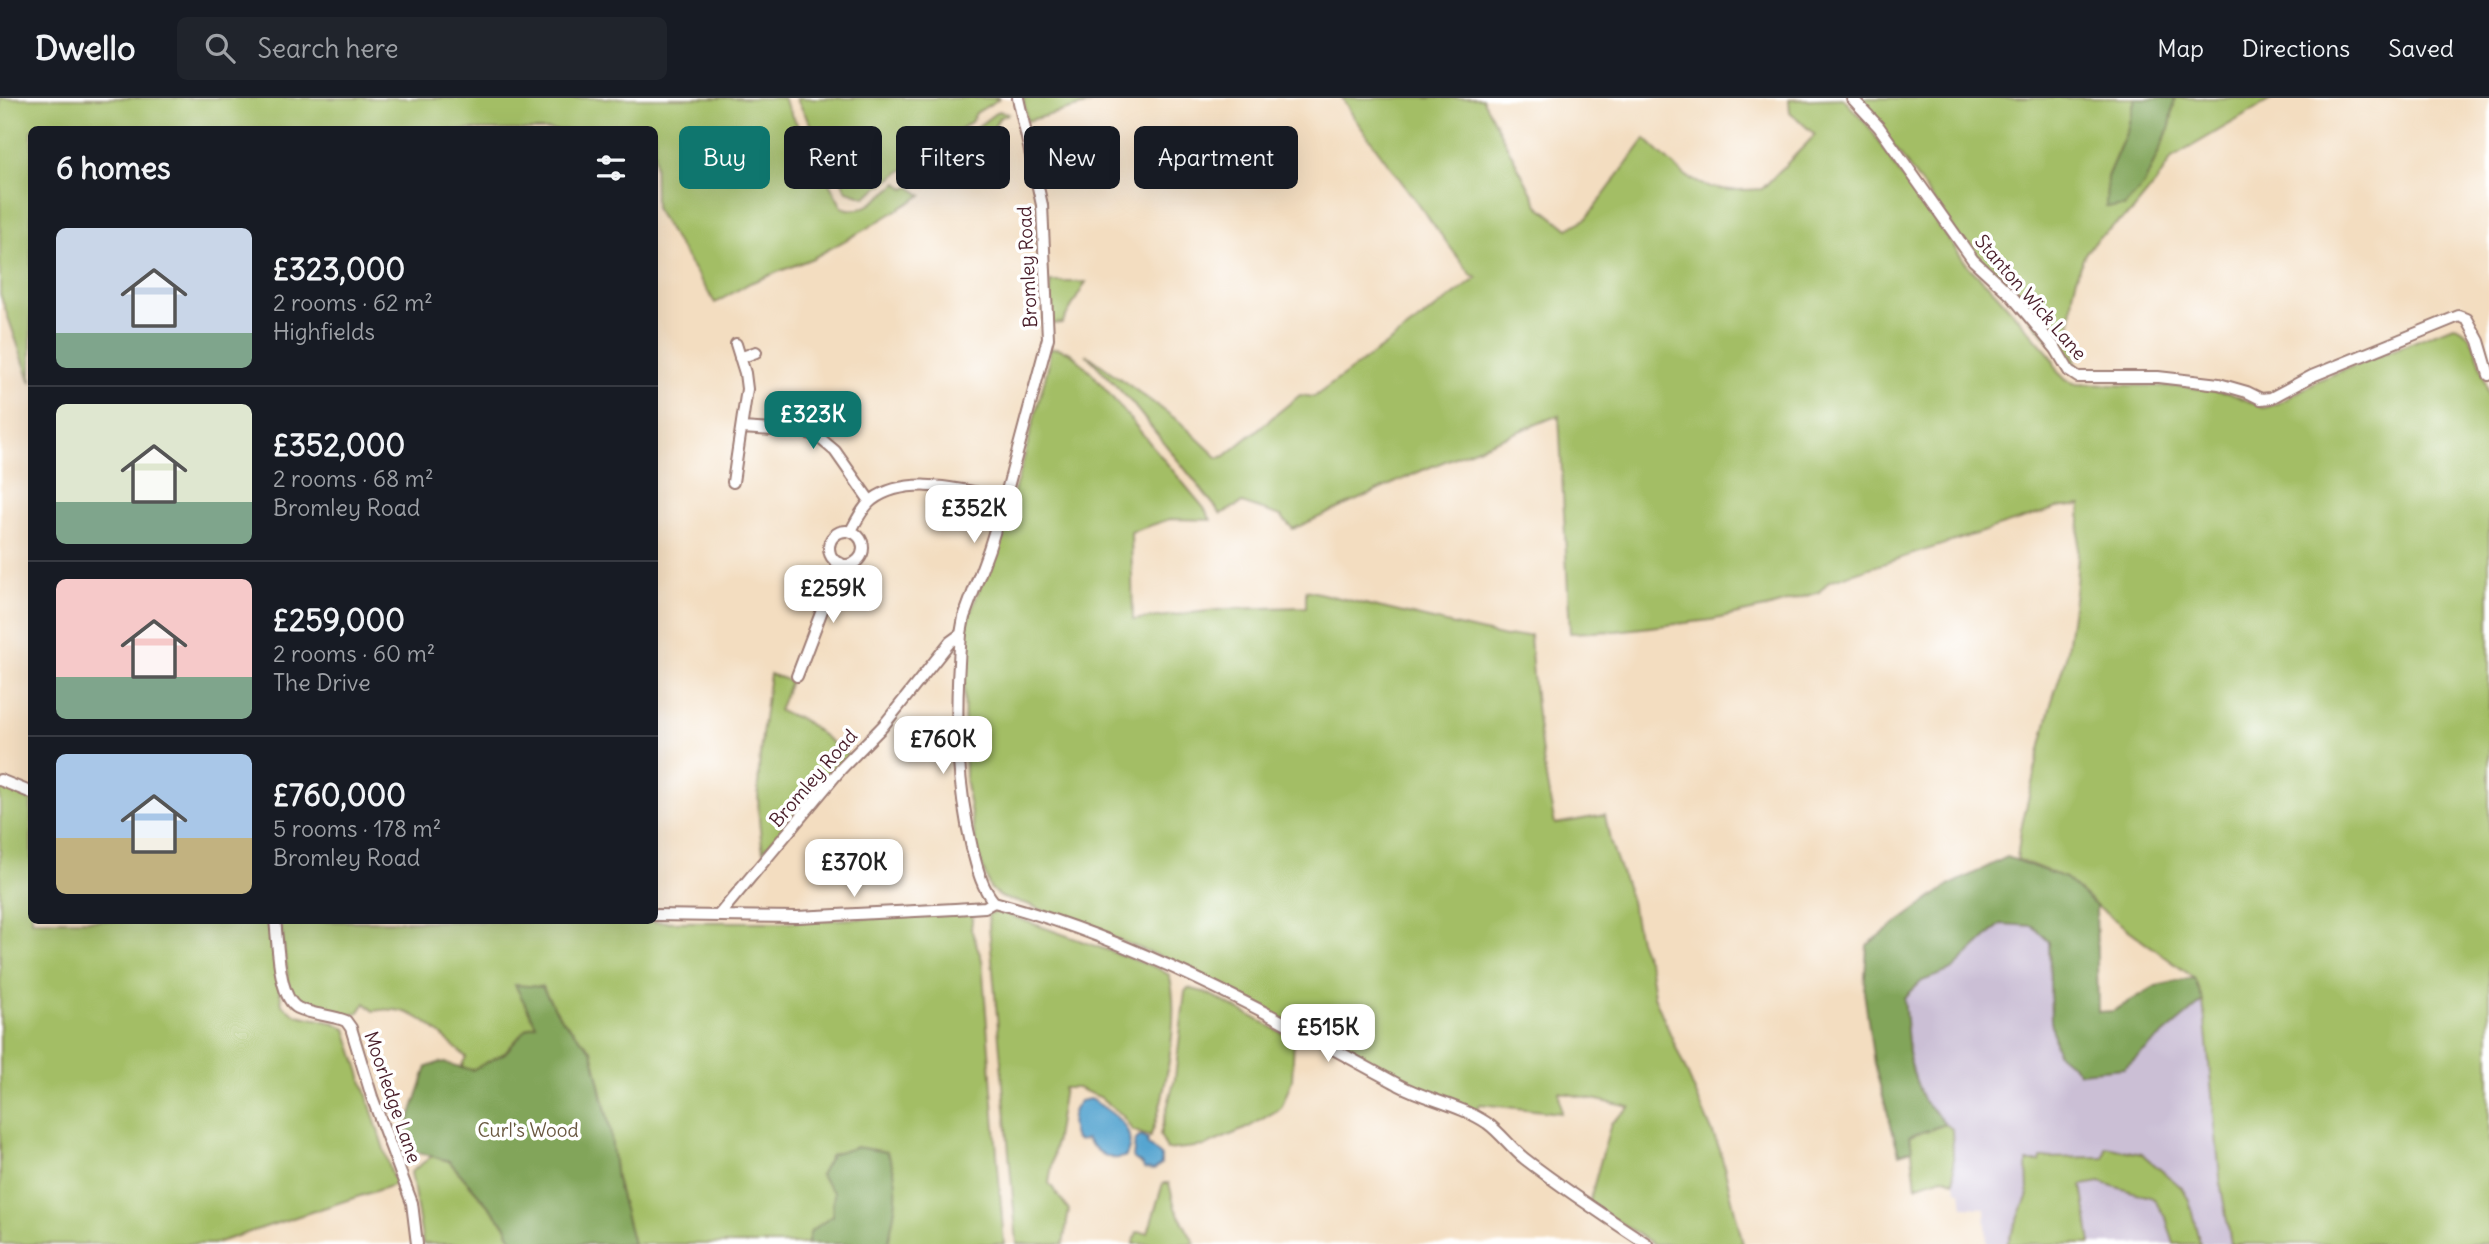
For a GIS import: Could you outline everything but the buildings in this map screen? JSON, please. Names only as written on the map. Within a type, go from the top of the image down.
[{"type":"street","name":"Bromley Road","points":[[994,902],[988,895],[975,862],[959,783],[958,734],[961,634],[964,617],[1004,498],[1045,358],[1049,327],[1042,205],[1018,98]]},
{"type":"street","name":"Stanton Wick Lane","points":[[1852,98],[1879,127],[1973,260],[2011,295],[2056,349],[2069,371],[2078,377],[2158,377],[2219,384],[2261,399],[2271,398],[2312,376],[2459,316],[2467,319],[2479,341],[2489,375]]},
{"type":"street","points":[[733,482],[747,389],[736,344]]},
{"type":"street","points":[[740,358],[756,352]]},
{"type":"street","points":[[742,428],[804,432],[827,441],[870,501]]},
{"type":"street","points":[[851,531],[870,501],[897,490],[926,486],[1004,498]]},
{"type":"street","points":[[851,531],[861,539],[863,551],[852,564],[840,564],[831,555],[831,540],[840,532],[851,531]]},
{"type":"street","points":[[797,676],[840,564]]},
{"type":"street","name":"Bromley Road","points":[[719,915],[841,769],[883,726],[950,642],[961,634]]},
{"type":"street","points":[[0,779],[28,791]]},
{"type":"street","points":[[658,915],[797,917],[985,907],[994,902],[1042,915],[1139,952],[1301,1031],[1406,1089],[1488,1124],[1523,1157],[1589,1207],[1647,1244]]},
{"type":"street","name":"Moorledge Lane","points":[[276,924],[284,990],[289,1001],[298,1008],[346,1021],[351,1028],[372,1097],[412,1203],[417,1244]]},
{"type":"shaded area","points":[[2001,924],[2033,926],[2049,942],[2051,1021],[2124,1068],[2203,1001],[2221,1187],[2231,1244],[2200,1244],[2189,1200],[2106,1148],[2104,1157],[2041,1158],[2041,1162],[2027,1163],[2028,1195],[2007,1244],[1987,1244],[1985,1208],[1963,1207],[1961,1192],[1957,1190],[1954,1181],[1952,1129],[1923,1100],[1910,1064],[1904,998],[1922,981],[1952,970]]},
{"type":"shaded area","points":[[2100,1182],[2153,1198],[2166,1218],[2174,1244],[2091,1244],[2082,1185]]},
{"type":"green space","points":[[0,98],[783,98],[798,126],[784,126],[784,189],[832,189],[842,207],[850,209],[865,207],[896,185],[896,189],[913,189],[922,195],[813,258],[750,283],[715,303],[658,213],[658,126],[28,126],[28,374],[0,294]]},
{"type":"green space","points":[[796,98],[999,98],[976,113],[972,121],[965,126],[896,126],[896,175],[882,185],[882,126],[811,126]]},
{"type":"green space","points":[[1023,98],[1111,98],[1027,121]]},
{"type":"green space","points":[[1342,98],[1482,98],[1538,205],[1568,229],[1587,218],[1645,139],[1696,182],[1723,189],[1762,189],[1815,135],[1790,112],[1789,100],[1843,98],[1870,128],[1902,177],[1969,267],[1996,293],[2052,357],[2057,371],[2066,380],[2076,384],[2188,387],[2229,393],[2264,408],[2279,403],[2319,380],[2453,326],[2468,335],[2478,354],[2489,397],[2489,1244],[2231,1244],[2221,1187],[2203,1001],[2194,978],[2096,906],[2065,878],[2017,859],[2021,829],[2051,704],[2066,657],[2076,584],[2081,505],[2057,508],[1829,581],[1819,592],[1770,607],[1711,620],[1616,631],[1570,633],[1559,415],[1423,470],[1293,529],[1281,516],[1242,503],[1221,514],[1132,403],[1086,354],[1180,422],[1218,458],[1225,456],[1300,395],[1314,397],[1477,278],[1472,276],[1459,259]]},
{"type":"green space","points":[[1859,98],[2135,98],[2127,131],[2107,177],[2107,207],[2124,206],[2144,185],[2170,126],[2175,98],[2274,98],[2172,158],[2133,211],[2098,238],[2086,252],[2073,294],[2070,329],[2077,372],[1972,254]]},
{"type":"green space","points":[[2135,98],[2175,98],[2170,126],[2144,185],[2124,207],[2106,207],[2107,177],[2127,131]]},
{"type":"green space","points":[[998,111],[1008,114],[999,118],[995,126],[978,126]]},
{"type":"green space","points":[[846,189],[876,189],[865,197]]},
{"type":"green space","points":[[1050,282],[1086,282],[1062,323],[1052,324]]},
{"type":"green space","points":[[1058,348],[1071,353],[1091,372],[1204,508],[1211,520],[1170,519],[1131,532],[1133,620],[1226,609],[1306,607],[1306,590],[1505,637],[1530,635],[1539,730],[1555,824],[1605,815],[1610,841],[1631,901],[1639,940],[1650,968],[1654,996],[1720,1150],[1743,1244],[1654,1244],[1589,1203],[1611,1123],[1630,1107],[1559,1092],[1561,1113],[1480,1104],[1475,1112],[1407,1082],[1189,972],[1185,966],[1027,904],[1001,897],[990,888],[977,850],[965,777],[964,650],[967,622],[1021,469],[1048,367],[1050,349]]},
{"type":"green space","points":[[770,674],[790,681],[779,711],[803,720],[849,756],[763,851],[758,785]]},
{"type":"green space","points":[[0,786],[28,798],[28,924],[269,924],[282,1005],[297,1015],[335,1023],[346,1029],[393,1178],[400,1183],[213,1244],[0,1244]]},
{"type":"green space","points":[[2007,857],[2065,878],[2096,906],[2098,1012],[2113,1011],[2156,986],[2194,978],[2203,1001],[2124,1068],[2080,1072],[2057,1053],[2051,1021],[2049,942],[2033,926],[2001,924],[1952,970],[1922,981],[1904,998],[1910,1064],[1923,1100],[1946,1124],[1910,1136],[1912,1150],[1899,1154],[1874,1064],[1864,991],[1867,945],[1948,886]]},
{"type":"green space","points":[[996,912],[1157,968],[1169,975],[1173,1010],[1170,1056],[1161,1102],[1150,1137],[1132,1130],[1122,1115],[1100,1097],[1077,1088],[1064,1088],[1049,1183],[1069,1210],[1063,1244],[1017,1244],[988,914]]},
{"type":"green space","points":[[973,913],[971,929],[982,960],[1004,1244],[633,1244],[616,1179],[610,1129],[592,1051],[560,1017],[542,987],[537,1025],[527,1028],[505,1053],[472,1070],[461,1067],[466,1057],[424,1021],[413,1015],[388,1009],[373,1011],[365,1003],[358,1013],[347,1015],[299,1004],[290,993],[280,924],[658,924],[658,922],[787,922]]},
{"type":"green space","name":"Curl's Wood","points":[[515,985],[542,987],[560,1017],[592,1051],[610,1129],[616,1179],[633,1244],[514,1244],[506,1226],[449,1161],[414,1151],[406,1129],[427,1067],[441,1062],[472,1070],[505,1053],[527,1028],[536,1025]]},
{"type":"green space","points":[[1188,988],[1207,993],[1294,1039],[1292,1080],[1281,1108],[1247,1128],[1205,1146],[1167,1150],[1160,1135],[1175,1078],[1185,992]]},
{"type":"green space","points":[[1946,1124],[1952,1129],[1954,1181],[1942,1177],[1916,1186],[1910,1136]]},
{"type":"green space","points":[[856,1147],[887,1152],[892,1164],[896,1198],[888,1244],[807,1244],[811,1231],[832,1216],[834,1193],[820,1175],[831,1155]]},
{"type":"green space","points":[[2106,1147],[2142,1154],[2181,1187],[2189,1200],[2200,1244],[2174,1244],[2166,1218],[2153,1198],[2100,1182],[2082,1185],[2091,1244],[2007,1244],[2028,1195],[2027,1162],[2040,1162],[2041,1158],[2104,1157]]},
{"type":"green space","points":[[432,1156],[449,1161],[506,1226],[514,1244],[423,1244],[411,1172]]},
{"type":"green space","points":[[1163,1183],[1169,1183],[1175,1208],[1195,1244],[1133,1244],[1137,1232],[1148,1233]]},
{"type":"water","points":[[1090,1099],[1114,1115],[1126,1129],[1129,1146],[1126,1156],[1109,1157],[1099,1152],[1086,1139],[1075,1139],[1071,1124],[1072,1114],[1080,1101]]},
{"type":"water","points":[[1140,1136],[1148,1140],[1147,1144],[1161,1156],[1161,1164],[1154,1170],[1144,1169],[1143,1165],[1133,1158],[1135,1141]]}]
